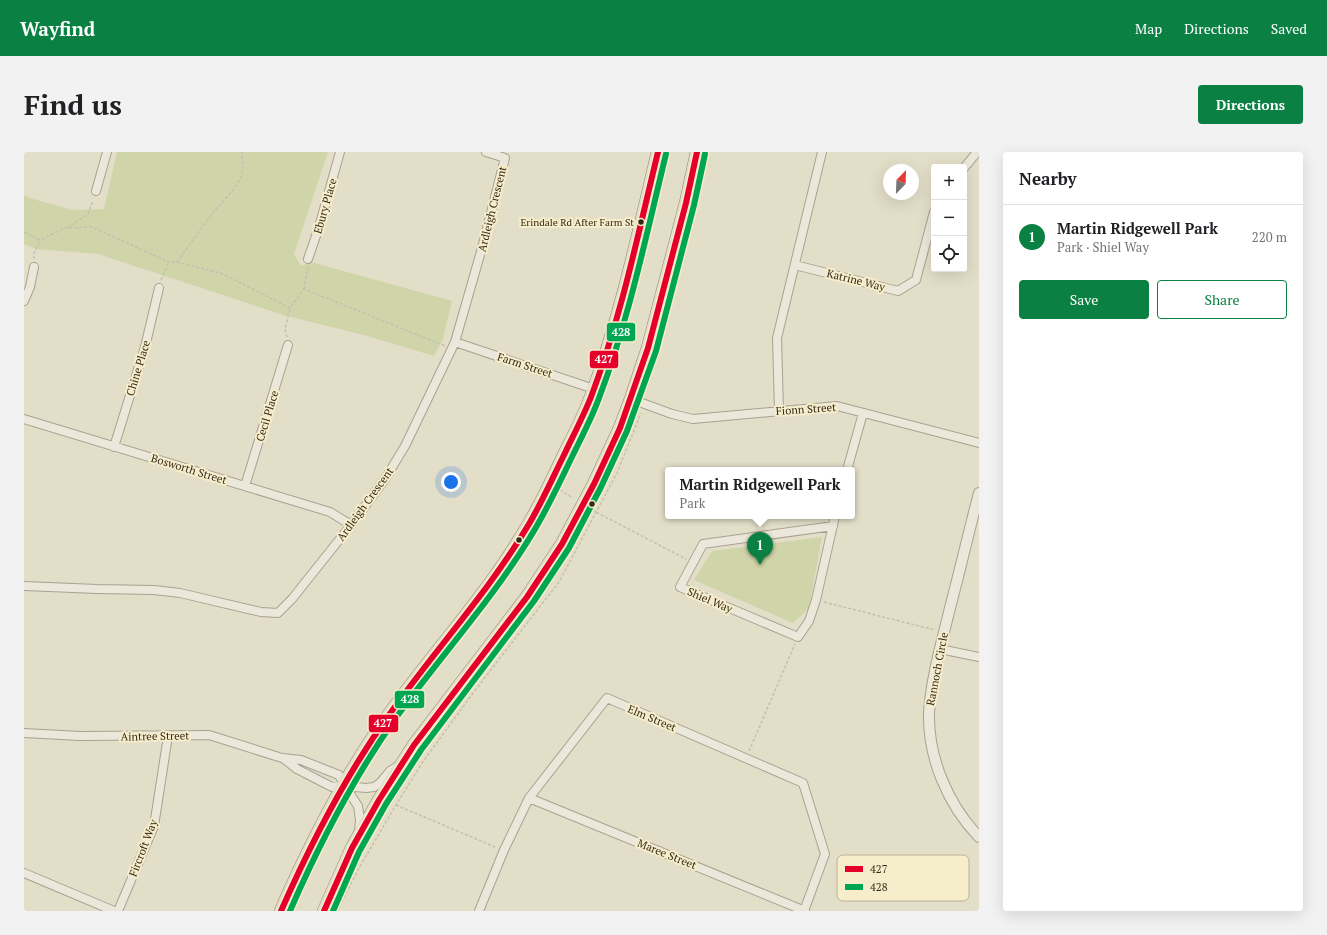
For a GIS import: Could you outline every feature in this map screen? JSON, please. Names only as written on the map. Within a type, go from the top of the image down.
[{"type":"main road","points":[[281,911],[304,858],[344,785],[376,733],[493,580],[529,524],[550,484],[584,414],[594,389],[623,298],[658,152]]},
{"type":"main road","points":[[324,911],[352,848],[379,800],[425,731],[527,598],[558,549],[598,477],[620,428],[648,348],[686,203],[697,152]]},
{"type":"street","points":[[96,191],[107,152]]},
{"type":"street","name":"Ebury Place","points":[[308,259],[319,227],[340,152]]},
{"type":"street","name":"Ardleigh Crescent","points":[[24,586],[97,590],[154,590],[180,593],[261,612],[278,612],[292,599],[385,479],[405,446],[453,346],[482,248],[506,155],[486,152]]},
{"type":"street","points":[[779,411],[777,338],[822,152]]},
{"type":"street","points":[[967,164],[977,152]]},
{"type":"street","name":"Katrine Way","points":[[795,265],[898,291],[916,280],[931,223]]},
{"type":"street","points":[[24,301],[30,287],[34,267]]},
{"type":"street","name":"Chine Place","points":[[114,447],[145,347],[159,288]]},
{"type":"street","name":"Cecil Place","points":[[245,486],[288,345]]},
{"type":"street","name":"Farm Street","points":[[453,346],[594,389]]},
{"type":"street","name":"Fionn Street","points":[[631,399],[672,414],[693,419],[837,406],[979,443]]},
{"type":"street","points":[[848,467],[863,412]]},
{"type":"street","name":"Bosworth Street","points":[[24,419],[330,512],[351,524]]},
{"type":"street","name":"Rannoch Circle","points":[[979,493],[940,649],[931,694],[929,714],[935,759],[944,783],[954,804],[966,823],[979,837]]},
{"type":"street","points":[[798,637],[809,621],[816,600],[834,519]]},
{"type":"street","name":"Shiel Way","points":[[798,637],[680,587],[703,544],[833,526]]},
{"type":"street","points":[[940,649],[979,658]]},
{"type":"street","name":"Elm Street","points":[[480,911],[504,850],[529,798],[607,698],[803,783],[825,854],[804,911]]},
{"type":"street","name":"Aintree Street","points":[[24,733],[80,736],[209,735],[282,758],[300,760],[339,774],[344,785],[358,806],[360,820],[359,836]]},
{"type":"street","name":"Fircroft Way","points":[[118,911],[154,826],[168,736]]},
{"type":"street","name":"Aintree Street","points":[[282,758],[297,770],[332,787],[344,785],[366,788],[374,787],[380,783],[390,771],[403,762]]},
{"type":"street","name":"Maree Street","points":[[529,798],[804,911]]},
{"type":"street","points":[[24,873],[114,911]]},
{"type":"path","points":[[177,262],[212,214],[233,190],[241,178],[244,168],[242,152]]},
{"type":"path","points":[[34,267],[34,253],[40,240],[65,228],[88,214],[96,191]]},
{"type":"path","points":[[65,228],[92,227],[169,262],[177,262],[221,273],[290,308]]},
{"type":"path","points":[[24,232],[40,240]]},
{"type":"path","points":[[288,345],[285,330],[290,308],[304,289],[308,269],[308,259]]},
{"type":"path","points":[[159,288],[169,262]]},
{"type":"path","points":[[304,289],[453,346]]},
{"type":"path","points":[[337,911],[359,868],[422,763],[559,582],[617,473],[645,403]]},
{"type":"path","points":[[550,484],[597,512],[693,562]]},
{"type":"path","points":[[816,600],[944,632]]},
{"type":"path","points":[[746,758],[798,637]]},
{"type":"path","points":[[396,805],[504,850]]},
{"type":"green space","points":[[117,152],[328,152],[294,254],[301,266],[311,262],[452,301],[443,339],[434,356],[364,335],[283,315],[98,254],[36,249],[24,244],[24,195],[73,210],[104,209]]},
{"type":"green space","points":[[822,537],[809,608],[793,623],[694,580],[712,551]]},
{"type":"transit line","name":"427","points":[[281,911],[304,860],[330,810],[373,738],[406,691],[479,598],[513,549],[543,499],[585,412],[602,367],[628,276],[658,152]]},
{"type":"transit line","name":"427","points":[[324,911],[352,848],[379,800],[414,745],[527,597],[562,544],[594,484],[620,428],[648,348],[686,203],[697,152]]},
{"type":"transit line","name":"428","points":[[290,911],[325,837],[365,765],[395,719],[503,578],[535,529],[558,487],[599,398],[610,368],[628,308],[666,154]]},
{"type":"transit line","name":"428","points":[[333,911],[359,852],[386,804],[421,750],[534,601],[569,548],[601,487],[627,431],[656,351],[694,205],[705,154]]},
{"type":"place","name":"Erindale Rd After Farm St","points":[[641,222]]},
{"type":"place","name":"Martin Ridgewell Park","points":[[760,565]]}]
